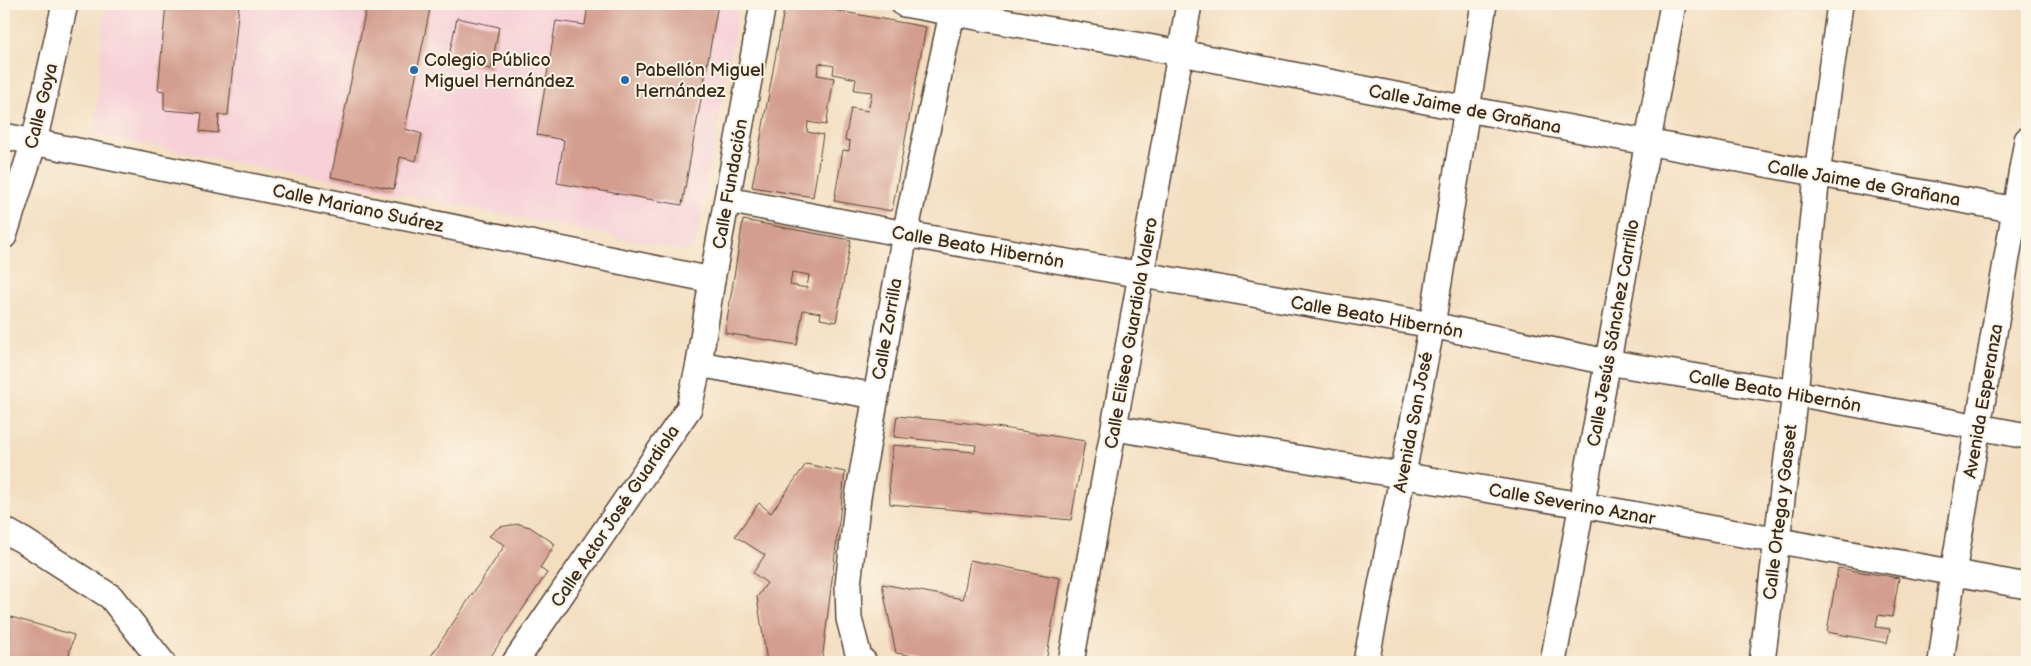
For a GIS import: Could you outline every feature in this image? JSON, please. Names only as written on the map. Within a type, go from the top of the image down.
[{"type":"street","name":"Calle Goya","points":[[4,236],[34,142],[66,4]]},
{"type":"street","name":"Calle Fundación","points":[[699,364],[726,200],[763,4]]},
{"type":"street","name":"Calle Jaime de Grañana","points":[[904,4],[953,8],[1467,110],[2022,211]]},
{"type":"street","name":"Calle Eliseo Guardiola Valero","points":[[1072,662],[1190,4]]},
{"type":"street","name":"Avenida San José","points":[[1366,662],[1432,326],[1484,4]]},
{"type":"street","name":"Calle Jesús Sánchez Carrillo","points":[[1553,662],[1673,4]]},
{"type":"street","name":"Calle Ortega y Gasset","points":[[1762,662],[1795,393],[1817,175],[1840,4]]},
{"type":"street","name":"Calle Zorrilla","points":[[861,660],[848,619],[848,585],[858,496],[905,234],[953,8]]},
{"type":"street","name":"Calle Mariano Suárez","points":[[4,136],[712,280]]},
{"type":"street","name":"Avenida Esperanza","points":[[1941,662],[1953,573],[1978,428],[2022,211],[2027,140]]},
{"type":"street","name":"Calle Beato Hibernón","points":[[726,200],[905,234],[1432,326],[1607,362],[1795,393],[2027,436]]},
{"type":"street","points":[[699,364],[875,396]]},
{"type":"street","name":"Calle Actor José Guardiola","points":[[514,662],[689,408],[699,364]]},
{"type":"street","name":"Calle Severino Aznar","points":[[1115,428],[1582,505],[2027,586]]},
{"type":"street","points":[[4,530],[24,540],[111,597],[162,662]]},
{"type":"shaded area","name":"Colegio Público Miguel Hernández","points":[[105,4],[740,4],[696,244],[687,251],[94,135]]},
{"type":"building","points":[[166,4],[239,4],[228,115],[219,115],[218,133],[200,131],[202,113],[164,110],[164,91],[158,90]]},
{"type":"building","points":[[367,4],[431,4],[405,129],[422,134],[416,161],[400,157],[394,189],[331,177]]},
{"type":"building","name":"Pabellón Miguel Hernández","points":[[588,4],[718,4],[682,205],[557,183],[564,140],[537,135],[556,21],[585,25]]},
{"type":"building","points":[[785,4],[800,4],[926,27],[892,211],[834,201],[843,150],[849,151],[850,141],[845,140],[851,108],[868,111],[872,92],[854,90],[856,79],[833,74],[834,66],[819,63],[817,75],[834,78],[826,125],[808,122],[807,132],[823,135],[813,197],[752,187]]},
{"type":"building","points":[[457,18],[499,27],[491,69],[448,61]]},
{"type":"building","points":[[743,220],[851,240],[836,322],[820,319],[821,313],[803,310],[797,345],[725,333]],"holes":[[[792,272],[809,275],[807,288],[790,285]]]},
{"type":"building","points":[[897,416],[977,424],[1085,441],[1071,520],[890,504],[889,478],[893,445],[975,452],[976,445],[894,437]]},
{"type":"building","points":[[806,464],[845,472],[822,662],[767,662],[757,597],[767,583],[753,573],[765,555],[735,536],[759,503],[771,513]]},
{"type":"building","points":[[519,524],[530,527],[555,544],[540,568],[547,573],[487,662],[427,662],[505,545],[489,536],[499,527]]},
{"type":"building","points":[[970,560],[1060,578],[1046,662],[950,662],[896,653],[882,584],[963,599]]},
{"type":"building","points":[[1838,568],[1899,578],[1892,617],[1878,615],[1876,627],[1890,629],[1887,643],[1827,632]]},
{"type":"building","points":[[4,615],[74,635],[67,662],[4,662]]},
{"type":"place","name":"Colegio Público Miguel Hernández","points":[[414,70]]},
{"type":"place","name":"Pabellón Miguel Hernández","points":[[625,80]]}]
